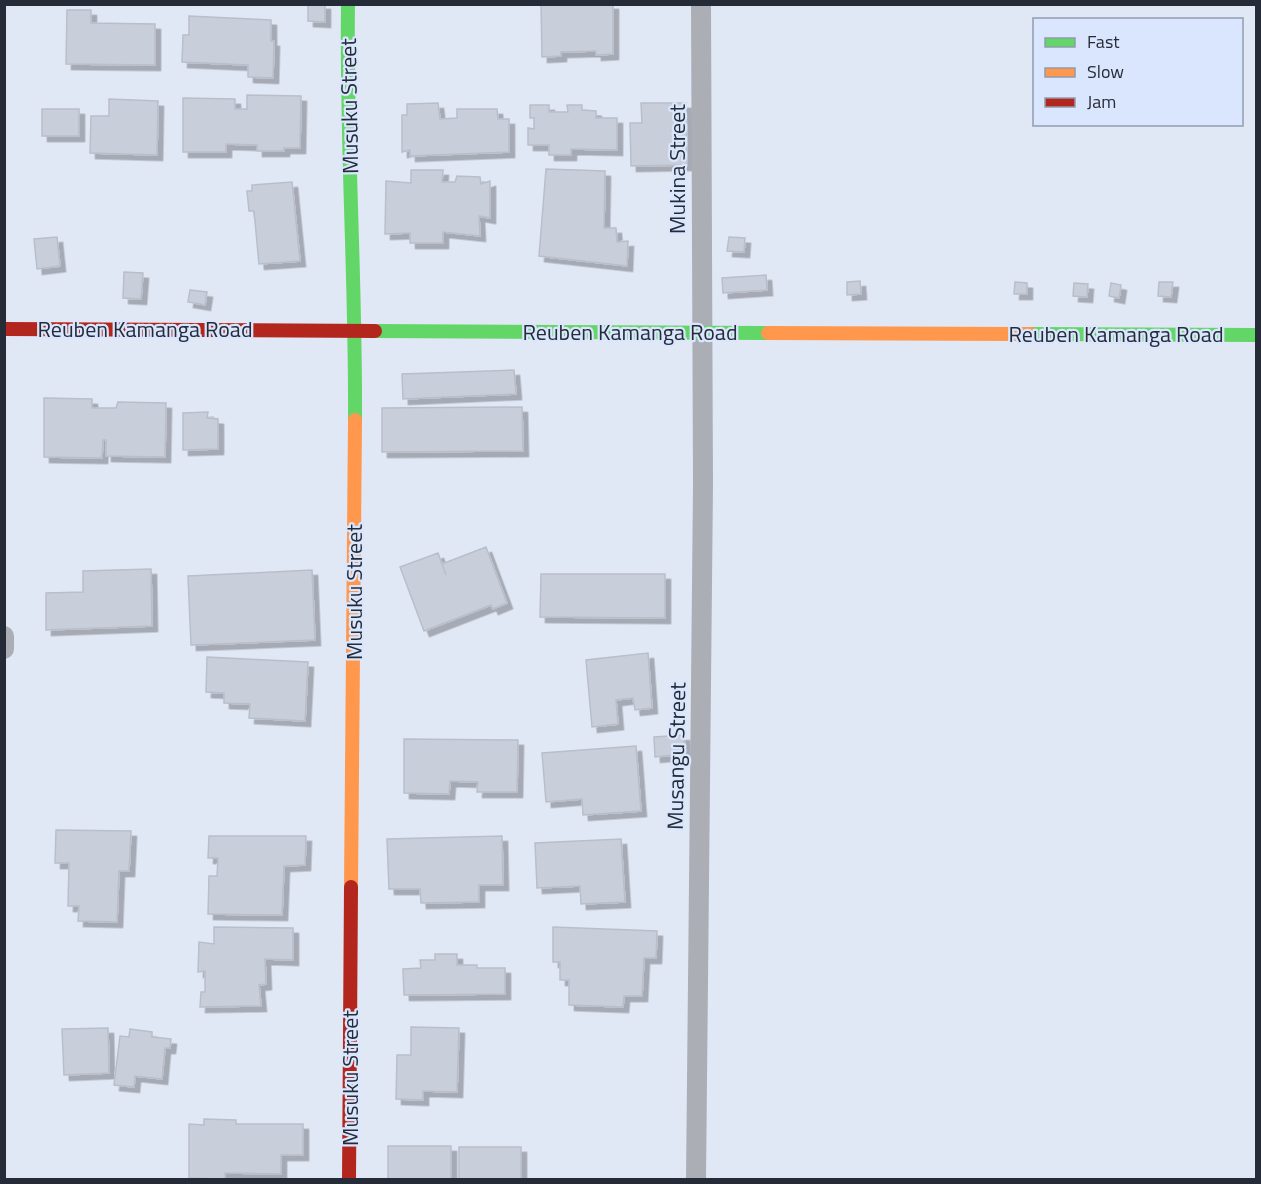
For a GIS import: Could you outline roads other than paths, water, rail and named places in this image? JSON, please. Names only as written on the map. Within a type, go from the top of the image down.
[{"type":"street","name":"Musuku Street","points":[[348,4],[347,74],[356,330],[349,1179]]},
{"type":"street","name":"Mukina Street","points":[[701,4],[702,333]]},
{"type":"street","name":"Reuben Kamanga Road","points":[[4,329],[1257,335]]},
{"type":"street","name":"Musangu Street","points":[[696,1179],[702,333]]},
{"type":"street","points":[[4,636],[4,649]]}]
